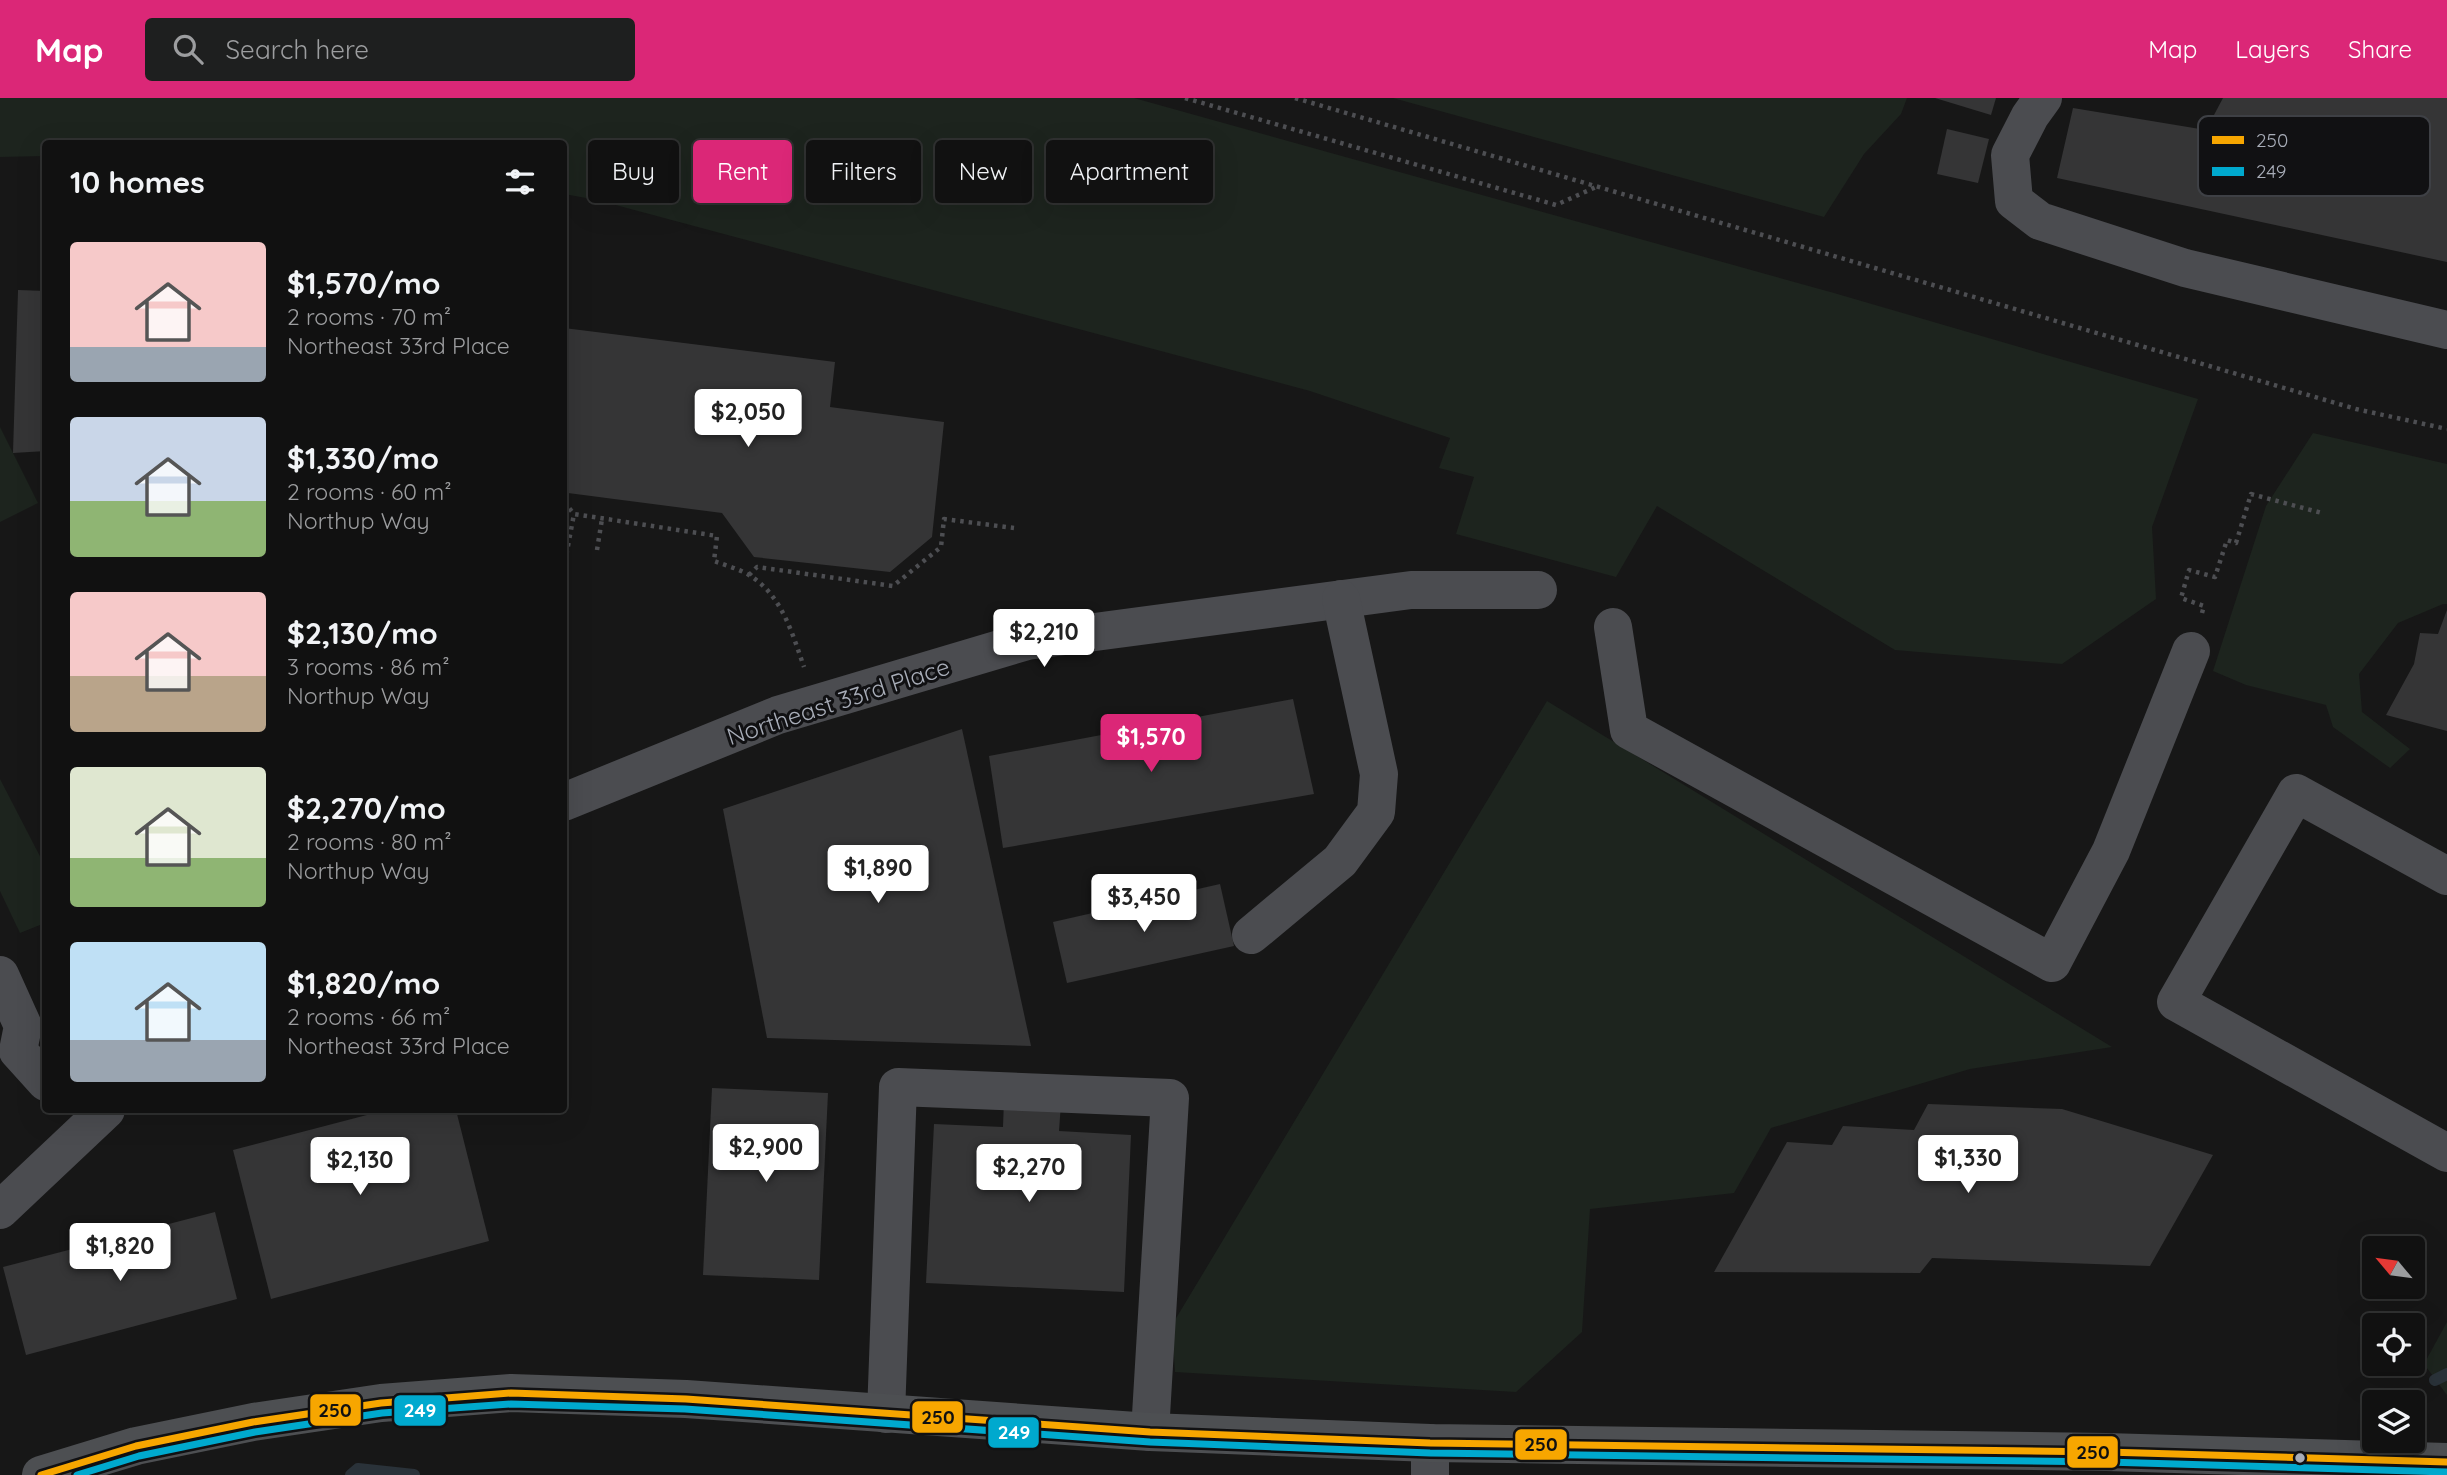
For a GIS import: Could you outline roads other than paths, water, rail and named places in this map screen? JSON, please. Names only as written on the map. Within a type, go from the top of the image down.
[{"type":"main road","points":[[41,1475],[136,1446],[253,1422],[381,1403],[498,1394],[686,1399],[1150,1432],[1430,1459],[2106,1452],[2447,1462]]},
{"type":"street","points":[[2043,98],[2030,116],[2010,155],[2014,201],[2040,221],[2185,268],[2447,330]]},
{"type":"street","name":"Northeast 33rd Place","points":[[567,801],[778,715],[1027,641],[1411,590],[1538,590]]},
{"type":"street","points":[[1251,935],[1340,861],[1376,812],[1379,774],[1341,599]]},
{"type":"street","points":[[1614,628],[1629,730],[2052,963],[2111,851],[2191,651]]},
{"type":"street","points":[[2447,876],[2296,793],[2176,1002],[2447,1153]]},
{"type":"street","points":[[0,975],[23,1026],[9,1056],[42,1079]]},
{"type":"street","points":[[886,1414],[898,1087],[1170,1098],[1150,1432]]},
{"type":"street","points":[[0,1210],[88,1116]]},
{"type":"waterway","points":[[2435,1380],[2447,1374]]},
{"type":"waterway","points":[[351,1475],[358,1469],[414,1475]]}]
